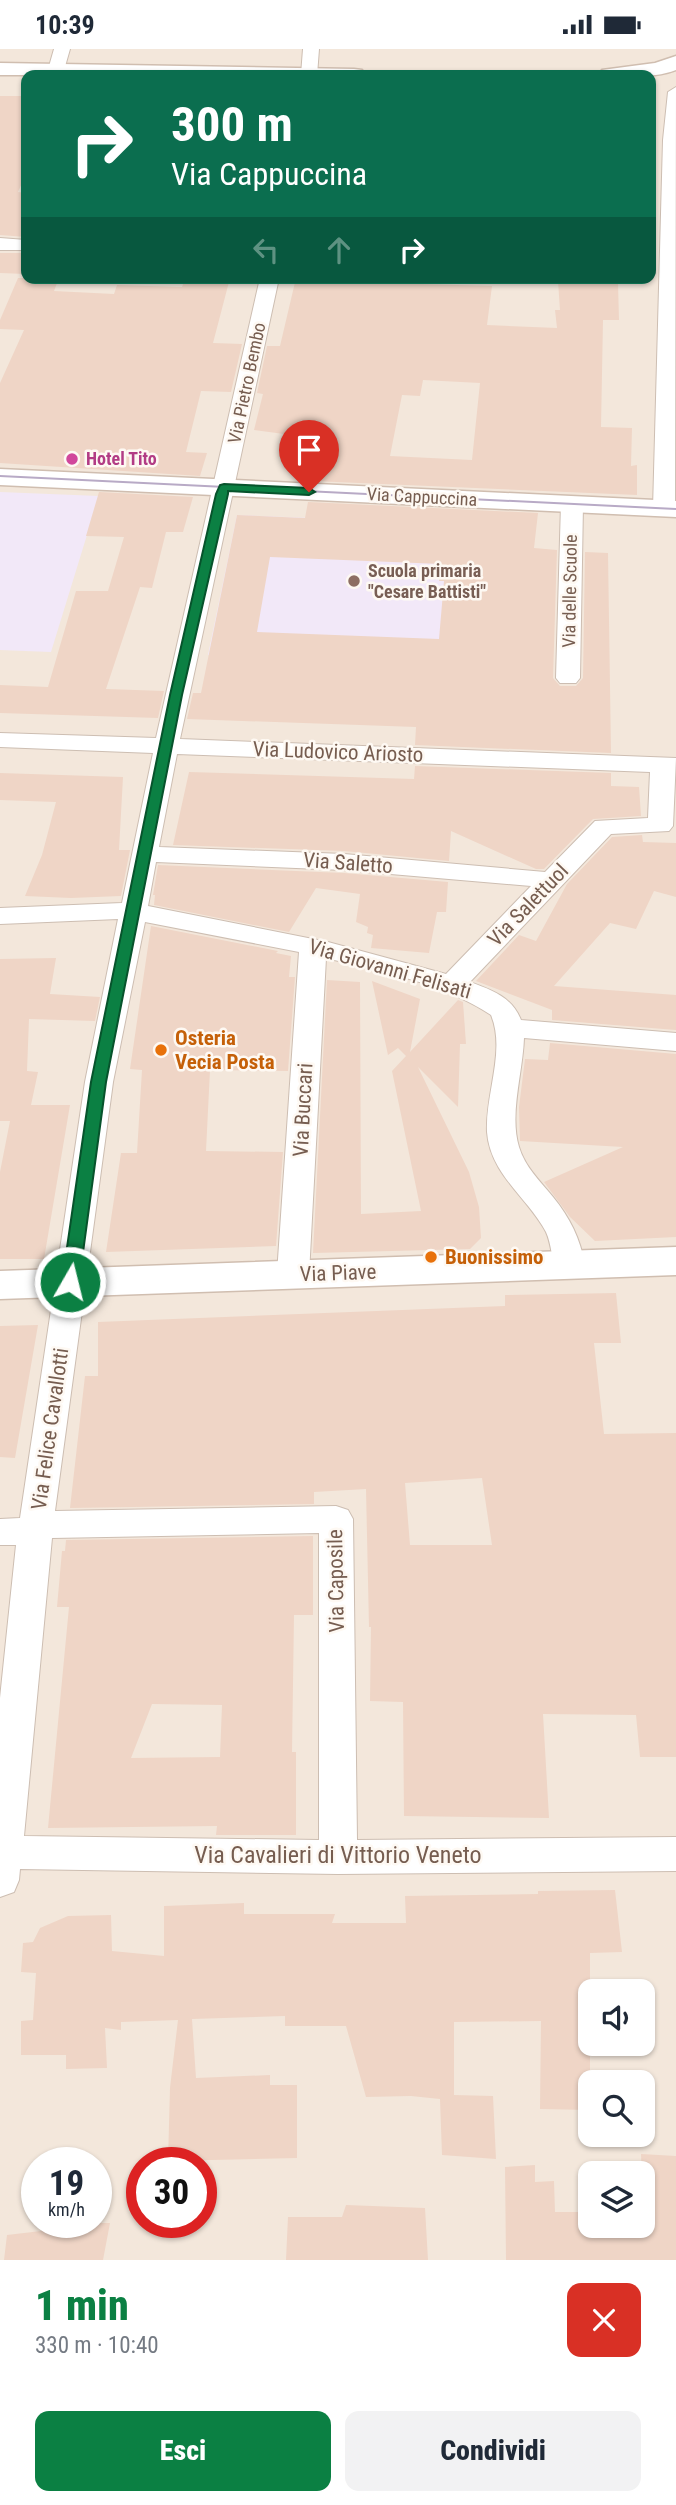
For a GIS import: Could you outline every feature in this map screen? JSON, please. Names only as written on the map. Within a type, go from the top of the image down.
[{"type":"street","points":[[310,70],[312,49]]},
{"type":"street","points":[[0,69],[59,59],[231,70]]},
{"type":"street","points":[[656,76],[674,76]]},
{"type":"street","points":[[656,78],[674,76]]},
{"type":"street","points":[[670,509],[665,268],[674,76]]},
{"type":"street","points":[[656,139],[671,140]]},
{"type":"street","points":[[0,244],[21,245]]},
{"type":"street","name":"Via Pietro Bembo","points":[[224,488],[269,284]]},
{"type":"street","name":"Via Cappuccina","points":[[0,477],[670,509]]},
{"type":"street","name":"Via Felice Cavallotti","points":[[1,1861],[36,1528],[99,1082],[165,747],[224,488]]},
{"type":"street","name":"Via delle Scuole","points":[[568,670],[572,504]]},
{"type":"street","name":"Via Ludovico Ariosto","points":[[0,740],[669,765]]},
{"type":"street","name":"Via Salettuol","points":[[452,984],[604,825],[660,826],[669,765]]},
{"type":"street","name":"Via Saletto","points":[[143,854],[344,862],[552,880]]},
{"type":"street","name":"Via Giovanni Felisati","points":[[0,916],[131,911],[185,918],[313,947],[452,984],[485,996],[503,1010],[510,1028]]},
{"type":"street","name":"Via Buccari","points":[[293,1274],[313,947]]},
{"type":"street","points":[[569,1265],[564,1236],[512,1163],[504,1145],[502,1126],[510,1028],[676,1042]]},
{"type":"street","name":"Via Piave","points":[[0,1285],[676,1261]]},
{"type":"street","name":"Via Caposile","points":[[36,1528],[336,1519],[338,1857]]},
{"type":"street","points":[[0,1532],[36,1528]]},
{"type":"street","name":"Via Cavalieri di Vittorio Veneto","points":[[1,1861],[676,1853]]},
{"type":"shaded area","points":[[0,49],[676,49],[676,2260],[0,2260]]},
{"type":"shaded area","points":[[0,492],[99,496],[51,652],[0,650]]},
{"type":"shaded area","name":"Scuola primaria \"Cesare Battisti\"","points":[[237,515],[489,525],[480,666],[208,655]]},
{"type":"building","points":[[0,96],[21,96],[21,185],[18,192],[21,192],[21,237],[0,235]]},
{"type":"building","points":[[0,253],[21,253],[21,274],[0,273]]},
{"type":"building","points":[[18,278],[21,278],[21,284],[57,284],[54,291],[114,294],[117,285],[182,287],[183,284],[228,284],[213,343],[242,344],[231,392],[201,391],[186,452],[207,453],[200,476],[0,463],[0,383],[24,330],[0,329],[0,320]]},
{"type":"building","points":[[295,284],[492,286],[487,325],[557,328],[555,310],[560,310],[558,284],[618,284],[619,320],[603,320],[601,427],[632,428],[631,466],[637,465],[637,495],[313,481],[321,447],[281,445],[284,434],[254,430],[263,394],[257,393],[267,346],[280,346]],"holes":[[[423,380],[480,383],[472,460],[390,456],[402,395],[420,396]]]},
{"type":"building","points":[[99,492],[193,497],[183,532],[166,532],[152,588],[140,587],[106,689],[164,691],[158,718],[0,713],[0,685],[48,687],[76,591],[108,591],[124,537],[86,536]]},
{"type":"building","points":[[308,502],[538,513],[534,548],[557,550],[553,678],[560,686],[576,686],[583,678],[585,552],[608,553],[611,753],[415,745],[416,727],[187,719],[193,693],[201,693],[237,515],[305,518]],"holes":[[[270,557],[441,564],[439,581],[444,581],[439,639],[257,632]]]},
{"type":"building","points":[[415,766],[611,773],[611,786],[639,787],[641,816],[593,819],[544,869],[536,869],[451,831],[449,861],[344,851],[173,845],[189,772],[414,779]]},
{"type":"building","points":[[0,773],[123,777],[119,850],[130,850],[121,896],[25,896],[42,855],[56,802],[0,800]]},
{"type":"building","points":[[642,835],[643,842],[676,843],[676,897],[654,891],[636,929],[610,923],[554,986],[676,995],[676,1030],[552,1020],[552,1010],[476,981],[519,935],[536,941],[567,884],[612,837]]},
{"type":"building","points":[[158,865],[344,873],[448,882],[446,912],[437,912],[429,953],[371,948],[373,935],[367,933],[368,927],[356,922],[360,894],[316,888],[289,932],[154,905]]},
{"type":"building","points":[[151,926],[278,951],[276,953],[291,956],[289,977],[295,977],[288,1071],[210,1070],[206,1151],[283,1152],[276,1246],[106,1252],[121,1153],[137,1153],[142,1070],[130,1069]]},
{"type":"building","points":[[56,958],[50,994],[100,997],[95,1021],[29,1019],[27,1071],[38,1072],[31,1105],[70,1105],[44,1259],[0,1259],[0,1172],[10,1121],[0,1121],[0,959]]},
{"type":"building","points":[[327,980],[360,982],[361,1214],[421,1211],[392,1071],[406,1056],[398,1048],[388,1055],[372,981],[420,999],[410,1052],[458,1000],[463,1002],[466,1044],[460,1044],[458,1107],[418,1067],[469,1172],[479,1207],[481,1238],[470,1249],[313,1253]]},
{"type":"building","points":[[550,1043],[676,1054],[676,1237],[595,1241],[570,1217],[544,1182],[623,1147],[520,1141],[519,1107],[525,1059],[548,1060]]},
{"type":"building","points":[[616,1293],[621,1343],[594,1343],[604,1434],[676,1433],[676,1757],[640,1757],[636,1715],[543,1714],[549,1818],[404,1816],[403,1702],[370,1701],[371,1627],[366,1489],[314,1492],[314,1504],[70,1508],[85,1376],[98,1376],[98,1322],[505,1306],[505,1295]],"holes":[[[482,1478],[492,1545],[410,1545],[405,1483]]]},
{"type":"building","points":[[38,1325],[15,1458],[0,1457],[0,1326]]},
{"type":"building","points":[[313,1536],[313,1615],[294,1615],[292,1752],[296,1752],[296,1835],[216,1835],[217,1826],[48,1828],[69,1607],[57,1607],[62,1551],[65,1551],[66,1540]],"holes":[[[152,1704],[222,1705],[220,1757],[131,1758]]]},
{"type":"building","points":[[615,1890],[622,1952],[590,1953],[590,1979],[578,1979],[578,2056],[590,2056],[590,2070],[578,2070],[578,2110],[540,2109],[541,2021],[454,2022],[454,2095],[493,2096],[496,2159],[442,2155],[440,2099],[411,2096],[366,2097],[346,2026],[285,2026],[285,2016],[192,2019],[196,2078],[270,2075],[270,2085],[297,2085],[297,2158],[217,2160],[217,2147],[168,2147],[170,2088],[178,2020],[121,2022],[121,2030],[105,2028],[107,2068],[66,2069],[66,2055],[21,2055],[21,2021],[33,2020],[36,1973],[21,1972],[23,1943],[33,1942],[40,1928],[68,1916],[111,1915],[112,1951],[164,1956],[164,1906],[244,1903],[244,1914],[335,1914],[332,1923],[406,1923],[405,1896],[538,1894],[538,1891]]},
{"type":"building","points":[[641,2154],[676,2156],[676,2260],[506,2260],[505,2167],[535,2165],[535,2182],[554,2181],[555,2212],[578,2212],[578,2238],[655,2238],[655,2161],[641,2161]]},
{"type":"building","points":[[346,2205],[425,2208],[428,2260],[286,2260],[288,2217],[342,2217]]},
{"type":"building","points":[[21,2233],[21,2238],[107,2238],[103,2260],[4,2260],[7,2235]]},
{"type":"tram line","points":[[0,476],[676,509]]},
{"type":"place","name":"Hotel Tito","points":[[72,459]]},
{"type":"place","name":"Scuola primaria \"Cesare Battisti\"","points":[[354,581]]},
{"type":"place","name":"Osteria Vecia Posta","points":[[161,1050]]},
{"type":"place","name":"Buonissimo","points":[[431,1257]]},
{"type":"route","points":[[70,1282],[99,1082],[131,911],[222,494],[224,488],[309,492]]}]
